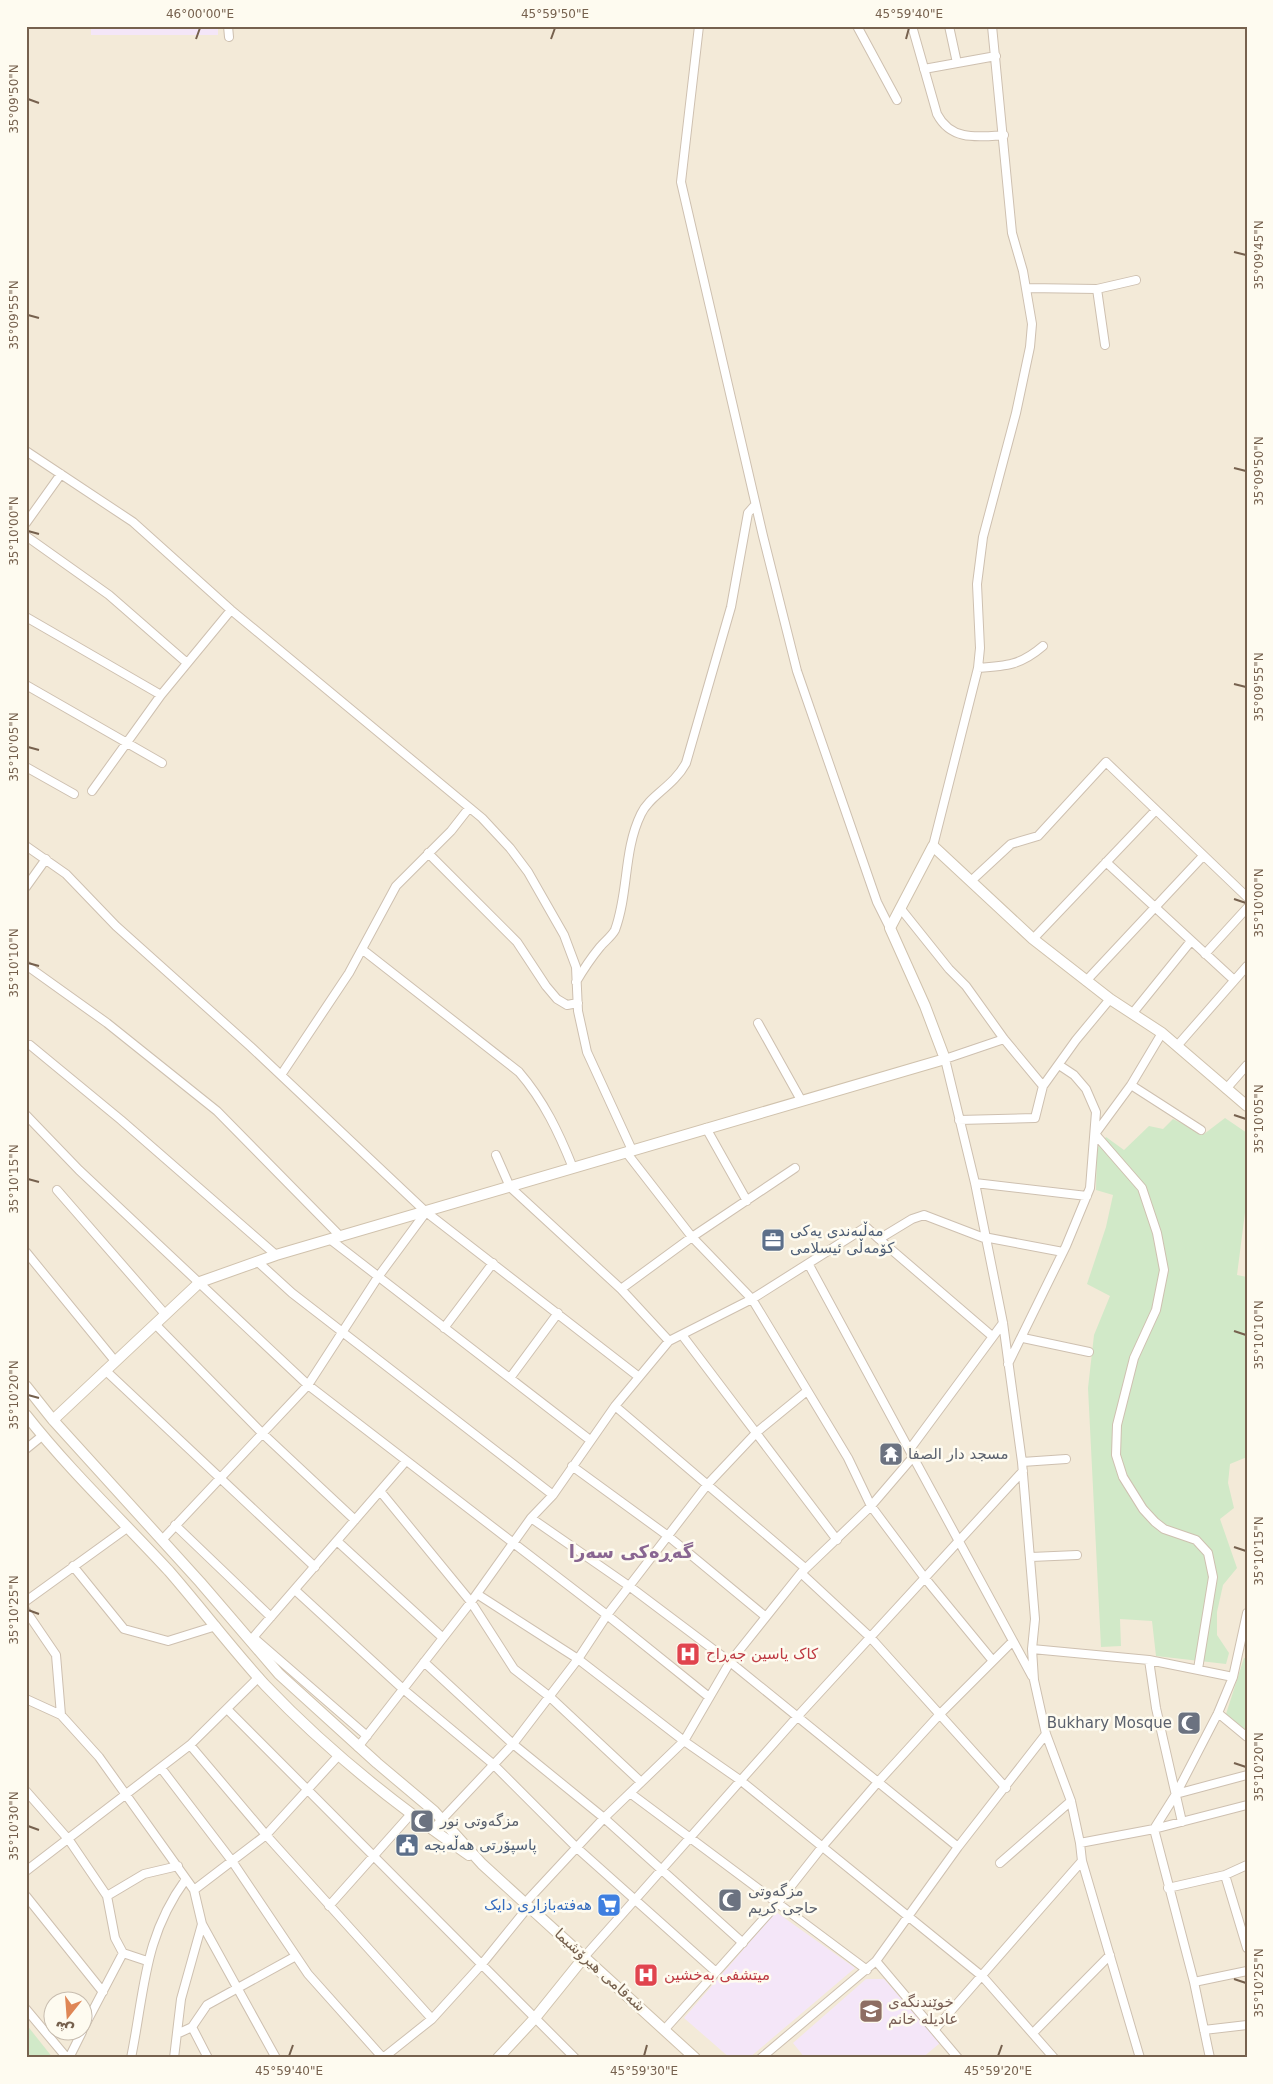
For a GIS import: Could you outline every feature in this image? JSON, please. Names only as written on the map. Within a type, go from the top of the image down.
[{"type":"main road","points":[[53,1420],[200,1282],[276,1255],[336,1239],[706,1128],[945,1059],[925,1006],[890,928],[933,846],[1033,939],[1110,999],[1162,1033],[1247,1106]]},
{"type":"main road","points":[[26,1386],[53,1420],[252,1640],[279,1674],[358,1747],[442,1819],[482,1864]]},
{"type":"main road","points":[[26,1415],[42,1436],[114,1515],[166,1568],[259,1677],[340,1756],[432,1830],[482,1864]]},
{"type":"main road","points":[[114,1515],[127,1503]]},
{"type":"main road","name":"شەقامی هیرۆشیما","points":[[482,1864],[695,2058]]},
{"type":"main road","points":[[498,2058],[535,2018],[584,1956]]},
{"type":"street","points":[[228,26],[229,37]]},
{"type":"street","points":[[699,26],[681,182],[755,504],[797,671],[877,902],[890,928]]},
{"type":"street","points":[[857,26],[897,100]]},
{"type":"street","points":[[912,26],[943,125],[960,134],[983,137],[1004,135]]},
{"type":"street","points":[[948,26],[957,63]]},
{"type":"street","points":[[933,846],[978,668],[980,648],[979,560],[983,537],[1016,413],[1030,347],[1032,324],[1027,288],[1012,233],[992,26]]},
{"type":"street","points":[[924,69],[996,56]]},
{"type":"street","points":[[1027,288],[1097,289],[1136,280]]},
{"type":"street","points":[[1097,289],[1105,345]]},
{"type":"street","points":[[26,451],[133,522],[231,610],[469,808],[510,848],[543,896],[572,954],[576,967],[578,1003],[587,1052],[629,1151],[692,1237],[752,1299],[848,1458],[871,1506],[924,1577],[993,1661]]},
{"type":"street","points":[[26,523],[61,474]]},
{"type":"street","points":[[576,982],[589,961],[614,932],[626,886],[627,857],[633,831],[642,812],[654,798],[679,776],[686,763],[731,607],[748,513],[755,504]]},
{"type":"street","points":[[26,536],[109,595],[187,663]]},
{"type":"street","points":[[92,791],[161,695],[231,610]]},
{"type":"street","points":[[26,616],[161,695]]},
{"type":"street","points":[[978,668],[1016,664],[1030,658],[1044,646]]},
{"type":"street","points":[[26,684],[162,763]]},
{"type":"street","points":[[971,882],[1011,844],[1038,836],[1106,762],[1155,811],[1247,897]]},
{"type":"street","points":[[26,767],[74,794]]},
{"type":"street","points":[[281,1075],[363,950],[396,886],[451,830],[469,808]]},
{"type":"street","points":[[1033,939],[1155,811]]},
{"type":"street","points":[[26,846],[66,874],[116,926],[281,1075],[426,1212],[639,1377]]},
{"type":"street","points":[[428,853],[517,942],[557,999],[567,1005],[578,1003]]},
{"type":"street","points":[[1086,981],[1203,856]]},
{"type":"street","points":[[26,888],[46,859]]},
{"type":"street","points":[[1106,862],[1234,980]]},
{"type":"street","points":[[1205,954],[1247,908]]},
{"type":"street","points":[[901,909],[949,969],[972,993],[1004,1039],[1043,1086]]},
{"type":"street","points":[[1132,1014],[1191,941]]},
{"type":"street","points":[[363,950],[519,1072],[533,1088],[554,1122],[574,1168]]},
{"type":"street","points":[[26,965],[107,1023],[217,1112],[336,1239],[378,1276],[590,1440]]},
{"type":"street","points":[[1177,1046],[1247,966]]},
{"type":"street","points":[[959,1120],[1035,1118],[1043,1086],[1110,999]]},
{"type":"street","points":[[758,1022],[801,1100]]},
{"type":"street","points":[[1095,1134],[1131,1085],[1162,1033]]},
{"type":"street","points":[[1004,1039],[945,1059],[975,1183],[984,1237],[1003,1323],[1023,1470],[1031,1557],[1035,1619],[1032,1649],[1034,1680],[1046,1734],[1071,1801],[1082,1861],[1140,2058]]},
{"type":"street","points":[[30,1045],[121,1120],[276,1255]]},
{"type":"street","points":[[1008,1365],[1063,1252],[1090,1188],[1096,1112],[1086,1089],[1074,1075],[1059,1065]]},
{"type":"street","points":[[1226,1089],[1247,1065]]},
{"type":"street","points":[[1131,1085],[1201,1130]]},
{"type":"street","points":[[26,1115],[79,1170],[308,1385],[709,1696]]},
{"type":"street","points":[[706,1128],[747,1201]]},
{"type":"street","points":[[1095,1134],[1142,1188],[1157,1233],[1164,1270],[1156,1310],[1134,1358],[1117,1425],[1116,1455],[1122,1477],[1142,1509],[1154,1522],[1164,1529],[1196,1540],[1208,1553],[1213,1578],[1198,1669]]},
{"type":"street","points":[[496,1155],[510,1187],[621,1289],[669,1341]]},
{"type":"street","points":[[621,1289],[692,1237],[795,1168]]},
{"type":"street","points":[[975,1183],[1087,1196]]},
{"type":"street","points":[[58,1190],[165,1314]]},
{"type":"street","points":[[162,1540],[308,1385],[378,1276],[426,1212]]},
{"type":"street","points":[[879,1239],[912,1219],[924,1215],[984,1237],[1063,1252]]},
{"type":"street","points":[[358,1747],[471,1602],[531,1518],[552,1495],[616,1406],[669,1341],[752,1299],[809,1265],[866,1227],[992,1336]]},
{"type":"street","points":[[26,1252],[115,1361]]},
{"type":"street","points":[[258,1262],[292,1293],[552,1495]]},
{"type":"street","points":[[444,1328],[493,1263]]},
{"type":"street","points":[[809,1265],[1034,1680]]},
{"type":"street","points":[[510,1378],[558,1313]]},
{"type":"street","points":[[161,1768],[232,1861],[308,1974],[382,2058],[432,2019],[482,1964],[527,1904],[576,1848],[630,1792],[684,1741],[730,1662],[803,1571],[871,1506],[1003,1323]]},
{"type":"street","points":[[155,1324],[262,1433],[355,1520]]},
{"type":"street","points":[[682,1335],[837,1540]]},
{"type":"street","points":[[1022,1338],[1089,1352]]},
{"type":"street","points":[[105,1370],[314,1567]]},
{"type":"street","points":[[432,1830],[513,1744],[578,1659],[607,1615],[708,1486],[756,1432],[807,1391]]},
{"type":"street","points":[[616,1406],[803,1571],[870,1637],[1006,1788]]},
{"type":"street","points":[[26,1449],[42,1436]]},
{"type":"street","points":[[1022,1462],[1066,1459]]},
{"type":"street","points":[[367,1736],[252,1640],[406,1461]]},
{"type":"street","points":[[572,1466],[668,1536],[766,1617]]},
{"type":"street","points":[[584,1956],[692,1838],[740,1780],[1023,1470]]},
{"type":"street","points":[[380,1492],[471,1602],[514,1669],[550,1697],[641,1782]]},
{"type":"street","points":[[531,1518],[629,1586],[730,1662],[958,1847]]},
{"type":"street","points":[[175,1525],[271,1618]]},
{"type":"street","points":[[26,1601],[126,1528]]},
{"type":"street","points":[[337,1541],[443,1638]]},
{"type":"street","points":[[1031,1557],[1077,1555]]},
{"type":"street","points":[[73,1566],[124,1630],[168,1641],[216,1626]]},
{"type":"street","points":[[295,1590],[403,1689],[493,1764],[576,1848],[716,1972]]},
{"type":"street","points":[[477,1594],[578,1659],[684,1741],[740,1780],[983,1976],[1054,2058]]},
{"type":"street","points":[[26,1611],[56,1655],[61,1715]]},
{"type":"street","points":[[1210,2058],[1194,1982],[1154,1829],[1176,1794],[1218,1713],[1233,1677],[1247,1613]]},
{"type":"street","points":[[665,2030],[778,1904],[822,1846],[878,1782],[940,1714],[1013,1641]]},
{"type":"street","points":[[1032,1649],[1150,1660],[1233,1677]]},
{"type":"street","points":[[1238,1652],[1247,1654]]},
{"type":"street","points":[[1150,1660],[1156,1708],[1182,1822]]},
{"type":"street","points":[[424,1662],[513,1744],[604,1818],[742,1943]]},
{"type":"street","points":[[26,1871],[69,1840],[190,1745],[259,1677]]},
{"type":"street","points":[[26,1699],[61,1715],[99,1757],[128,1794],[194,1890],[202,1924],[276,2058]]},
{"type":"street","points":[[228,1709],[374,1858],[575,2058]]},
{"type":"street","points":[[1218,1713],[1247,1737]]},
{"type":"street","points":[[761,2058],[876,1961],[958,1847],[1006,1788],[1046,1734]]},
{"type":"street","points":[[190,1745],[266,1835],[432,2019]]},
{"type":"street","points":[[194,1890],[266,1835],[340,1756]]},
{"type":"street","points":[[1176,1794],[1247,1775]]},
{"type":"street","points":[[26,1791],[69,1840],[107,1896],[115,1938],[123,1952],[147,1961]]},
{"type":"street","points":[[630,1792],[866,1970]]},
{"type":"street","points":[[1000,1863],[1071,1801]]},
{"type":"street","points":[[1080,1843],[1154,1829],[1247,1805]]},
{"type":"street","points":[[329,1906],[412,1814]]},
{"type":"street","points":[[935,2029],[1082,1861]]},
{"type":"street","points":[[1168,1888],[1225,1874],[1247,1865]]},
{"type":"street","points":[[107,1896],[144,1874],[178,1866]]},
{"type":"street","points":[[1225,1874],[1246,1934],[1247,1948]]},
{"type":"street","points":[[131,2058],[147,1961],[165,1912],[186,1879]]},
{"type":"street","points":[[26,1896],[103,1992]]},
{"type":"street","points":[[174,2058],[181,1999],[202,1924]]},
{"type":"street","points":[[92,2012],[123,1952]]},
{"type":"street","points":[[1033,2033],[1110,1955]]},
{"type":"street","points":[[177,2034],[192,2027],[207,2005],[296,1956]]},
{"type":"street","points":[[876,1961],[958,2058]]},
{"type":"street","points":[[1194,1982],[1247,1971]]},
{"type":"street","points":[[26,2009],[68,2058],[76,2042]]},
{"type":"street","points":[[1204,2030],[1247,2025]]},
{"type":"street","points":[[192,2027],[208,2058]]},
{"type":"shaded area","points":[[26,26],[1247,26],[1247,2058],[26,2058]]},
{"type":"shaded area","points":[[91,26],[218,26],[218,35],[91,35]]},
{"type":"shaded area","points":[[776,1912],[855,1968],[749,2058],[730,2058],[684,2018]]},
{"type":"shaded area","name":"خوێندنگەی عادیلە خانم","points":[[866,1979],[884,1979],[940,2043],[922,2058],[805,2058],[793,2043]]},
{"type":"green space","points":[[1225,1118],[1247,1133],[1247,1197],[1237,1275],[1247,1277],[1247,1457],[1230,1464],[1228,1483],[1234,1508],[1220,1519],[1237,1568],[1223,1585],[1217,1612],[1217,1635],[1229,1653],[1226,1664],[1156,1656],[1152,1621],[1120,1619],[1121,1646],[1101,1647],[1088,1388],[1094,1335],[1110,1296],[1087,1284],[1106,1227],[1113,1195],[1096,1190],[1097,1148],[1106,1137],[1124,1150],[1149,1126],[1163,1129],[1173,1119],[1204,1134]]},
{"type":"green space","points":[[1244,1658],[1247,1659],[1247,1731],[1226,1714]]},
{"type":"green space","points":[[26,2024],[53,2058],[26,2058]]},
{"type":"place","name":"مەڵبەندی یەکی کۆمەڵی ئیسلامی","points":[[773,1240]]},
{"type":"place","name":"مسجد دار الصفا","points":[[891,1454]]},
{"type":"place","name":"کاک یاسین جەڕاح","points":[[688,1654]]},
{"type":"place","name":"Bukhary Mosque","points":[[1189,1723]]},
{"type":"place","name":"مزگەوتی نور","points":[[422,1821]]},
{"type":"place","name":"پاسپۆرتی هەڵەبجە","points":[[407,1845]]},
{"type":"place","name":"مزگە‌وتی حاجی كریم","points":[[730,1900]]},
{"type":"place","name":"هەفتەبازاری دایک","points":[[609,1905]]},
{"type":"place","name":"میتشفی بەخشین","points":[[646,1975]]},
{"type":"place","name":"خوێندنگەی عادیلە خانم","points":[[871,2011]]},
{"type":"district","name":"گەڕەکی سەرا","points":[[631,1551]]}]
